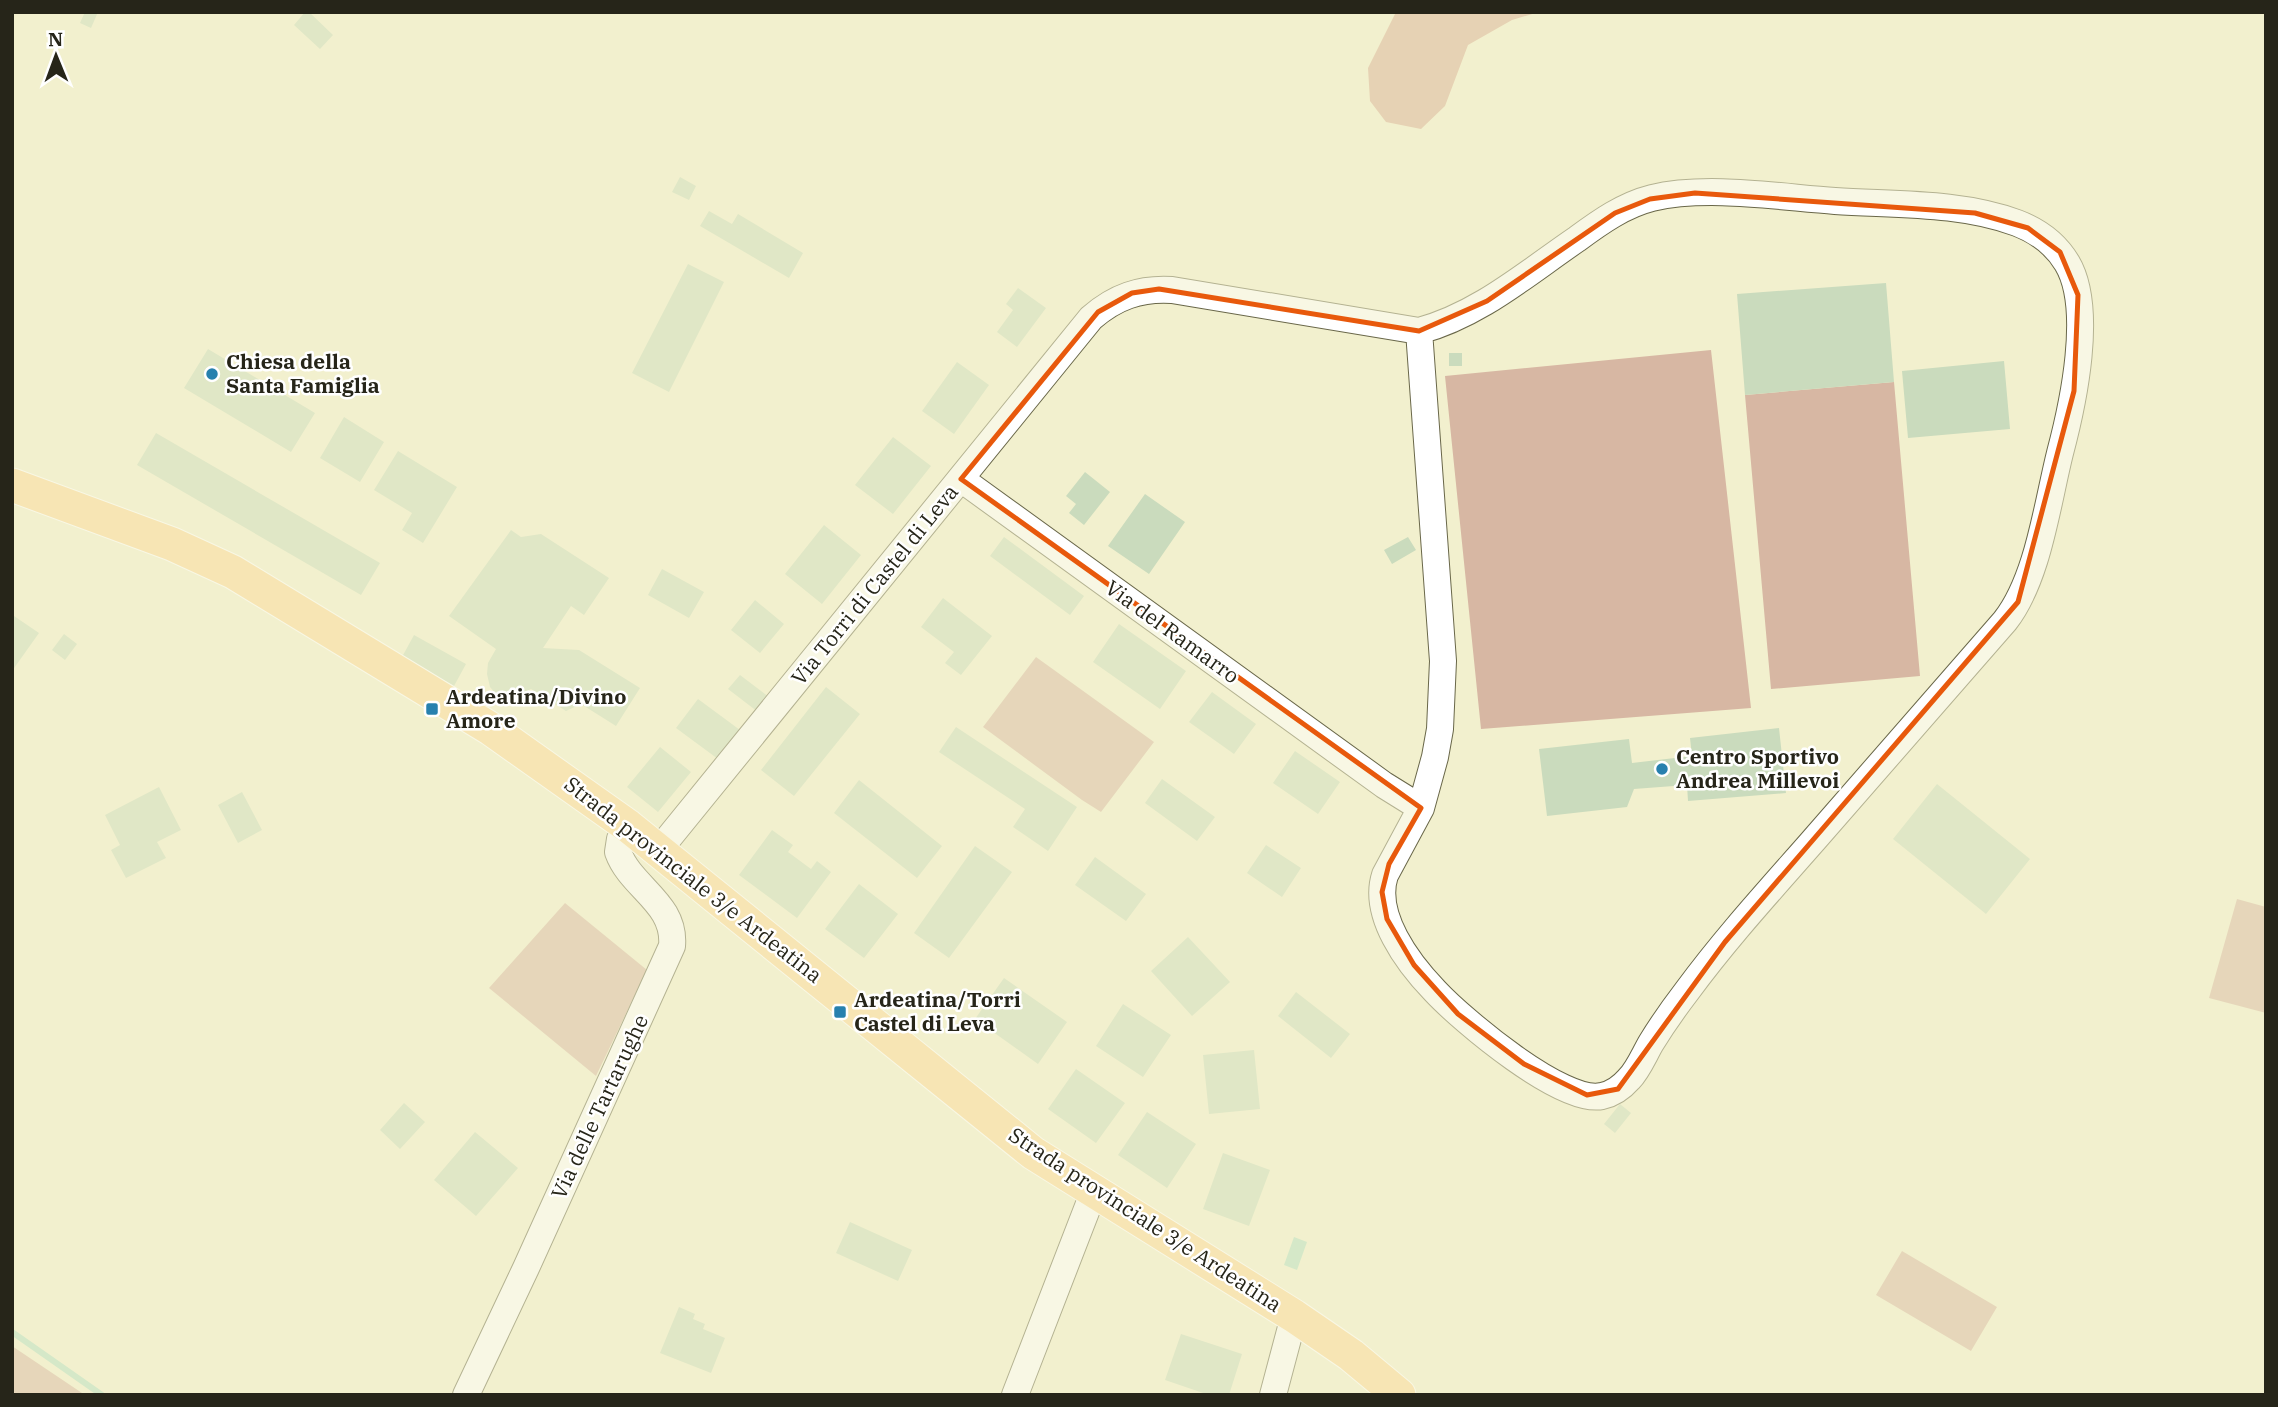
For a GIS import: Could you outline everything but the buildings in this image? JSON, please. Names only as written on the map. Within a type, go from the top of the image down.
[{"type":"main road","name":"Strada provinciale 3/e Ardeatina","points":[[12,485],[182,548],[244,577],[491,729],[628,826],[1033,1153],[1294,1316],[1351,1355],[1399,1395]]},
{"type":"street","points":[[1695,193],[1950,209],[1996,217],[2017,223],[2047,239],[2071,270],[2078,295],[2076,374],[2068,423],[2030,576],[2018,602],[2006,621],[1725,942],[1672,1012],[1630,1079],[1618,1089],[1602,1096],[1587,1096],[1562,1085],[1524,1064],[1488,1039],[1434,990],[1414,965],[1387,919],[1382,883],[1389,864],[1421,808],[1436,757],[1440,729],[1443,661],[1419,331],[1457,319],[1487,301],[1615,213],[1650,199],[1695,193]]},
{"type":"street","name":"Via Torri di Castel di Leva","points":[[658,851],[1091,318],[1122,297],[1142,290],[1160,289],[1419,331]]},
{"type":"street","name":"Via del Ramarro","points":[[961,479],[1384,785],[1421,808]]},
{"type":"street","name":"Via delle Tartarughe","points":[[466,1395],[672,946],[672,931],[667,917],[658,902],[631,874],[618,852],[620,839],[628,826]]},
{"type":"street","points":[[1015,1395],[1094,1191]]},
{"type":"street","points":[[1273,1395],[1294,1316]]},
{"type":"highlighted area","points":[[1695,193],[1975,213],[2028,228],[2060,252],[2078,295],[2074,391],[2018,602],[1725,942],[1618,1089],[1587,1095],[1524,1064],[1458,1014],[1414,965],[1387,919],[1382,892],[1389,864],[1421,808],[961,479],[1098,312],[1132,293],[1159,289],[1419,331],[1487,301],[1615,213],[1650,199]]},
{"type":"shaded area","points":[[1396,12],[1539,12],[1512,20],[1468,45],[1445,106],[1421,129],[1386,122],[1370,101],[1368,68]]},
{"type":"shaded area","points":[[1711,350],[1751,708],[1481,729],[1445,376]]},
{"type":"shaded area","points":[[1894,382],[1920,676],[1771,689],[1745,395]]},
{"type":"shaded area","points":[[1036,657],[1154,742],[1101,812],[983,727]]},
{"type":"shaded area","points":[[2237,899],[2266,907],[2266,1013],[2209,998]]},
{"type":"shaded area","points":[[565,903],[647,970],[596,1076],[489,988]]},
{"type":"shaded area","points":[[1294,1237],[1307,1242],[1297,1270],[1284,1265]]},
{"type":"shaded area","points":[[1902,1251],[1997,1307],[1971,1351],[1876,1295]]},
{"type":"shaded area","points":[[12,1346],[85,1395],[12,1395]]},
{"type":"waterway","points":[[12,1332],[102,1395]]},
{"type":"place","name":"Chiesa della Santa Famiglia","points":[[212,374]]},
{"type":"place","name":"Ardeatina/Divino Amore","points":[[432,709]]},
{"type":"place","name":"Centro Sportivo Andrea Millevoi","points":[[1662,769]]},
{"type":"place","name":"Ardeatina/Torri Castel di Leva","points":[[840,1012]]}]
